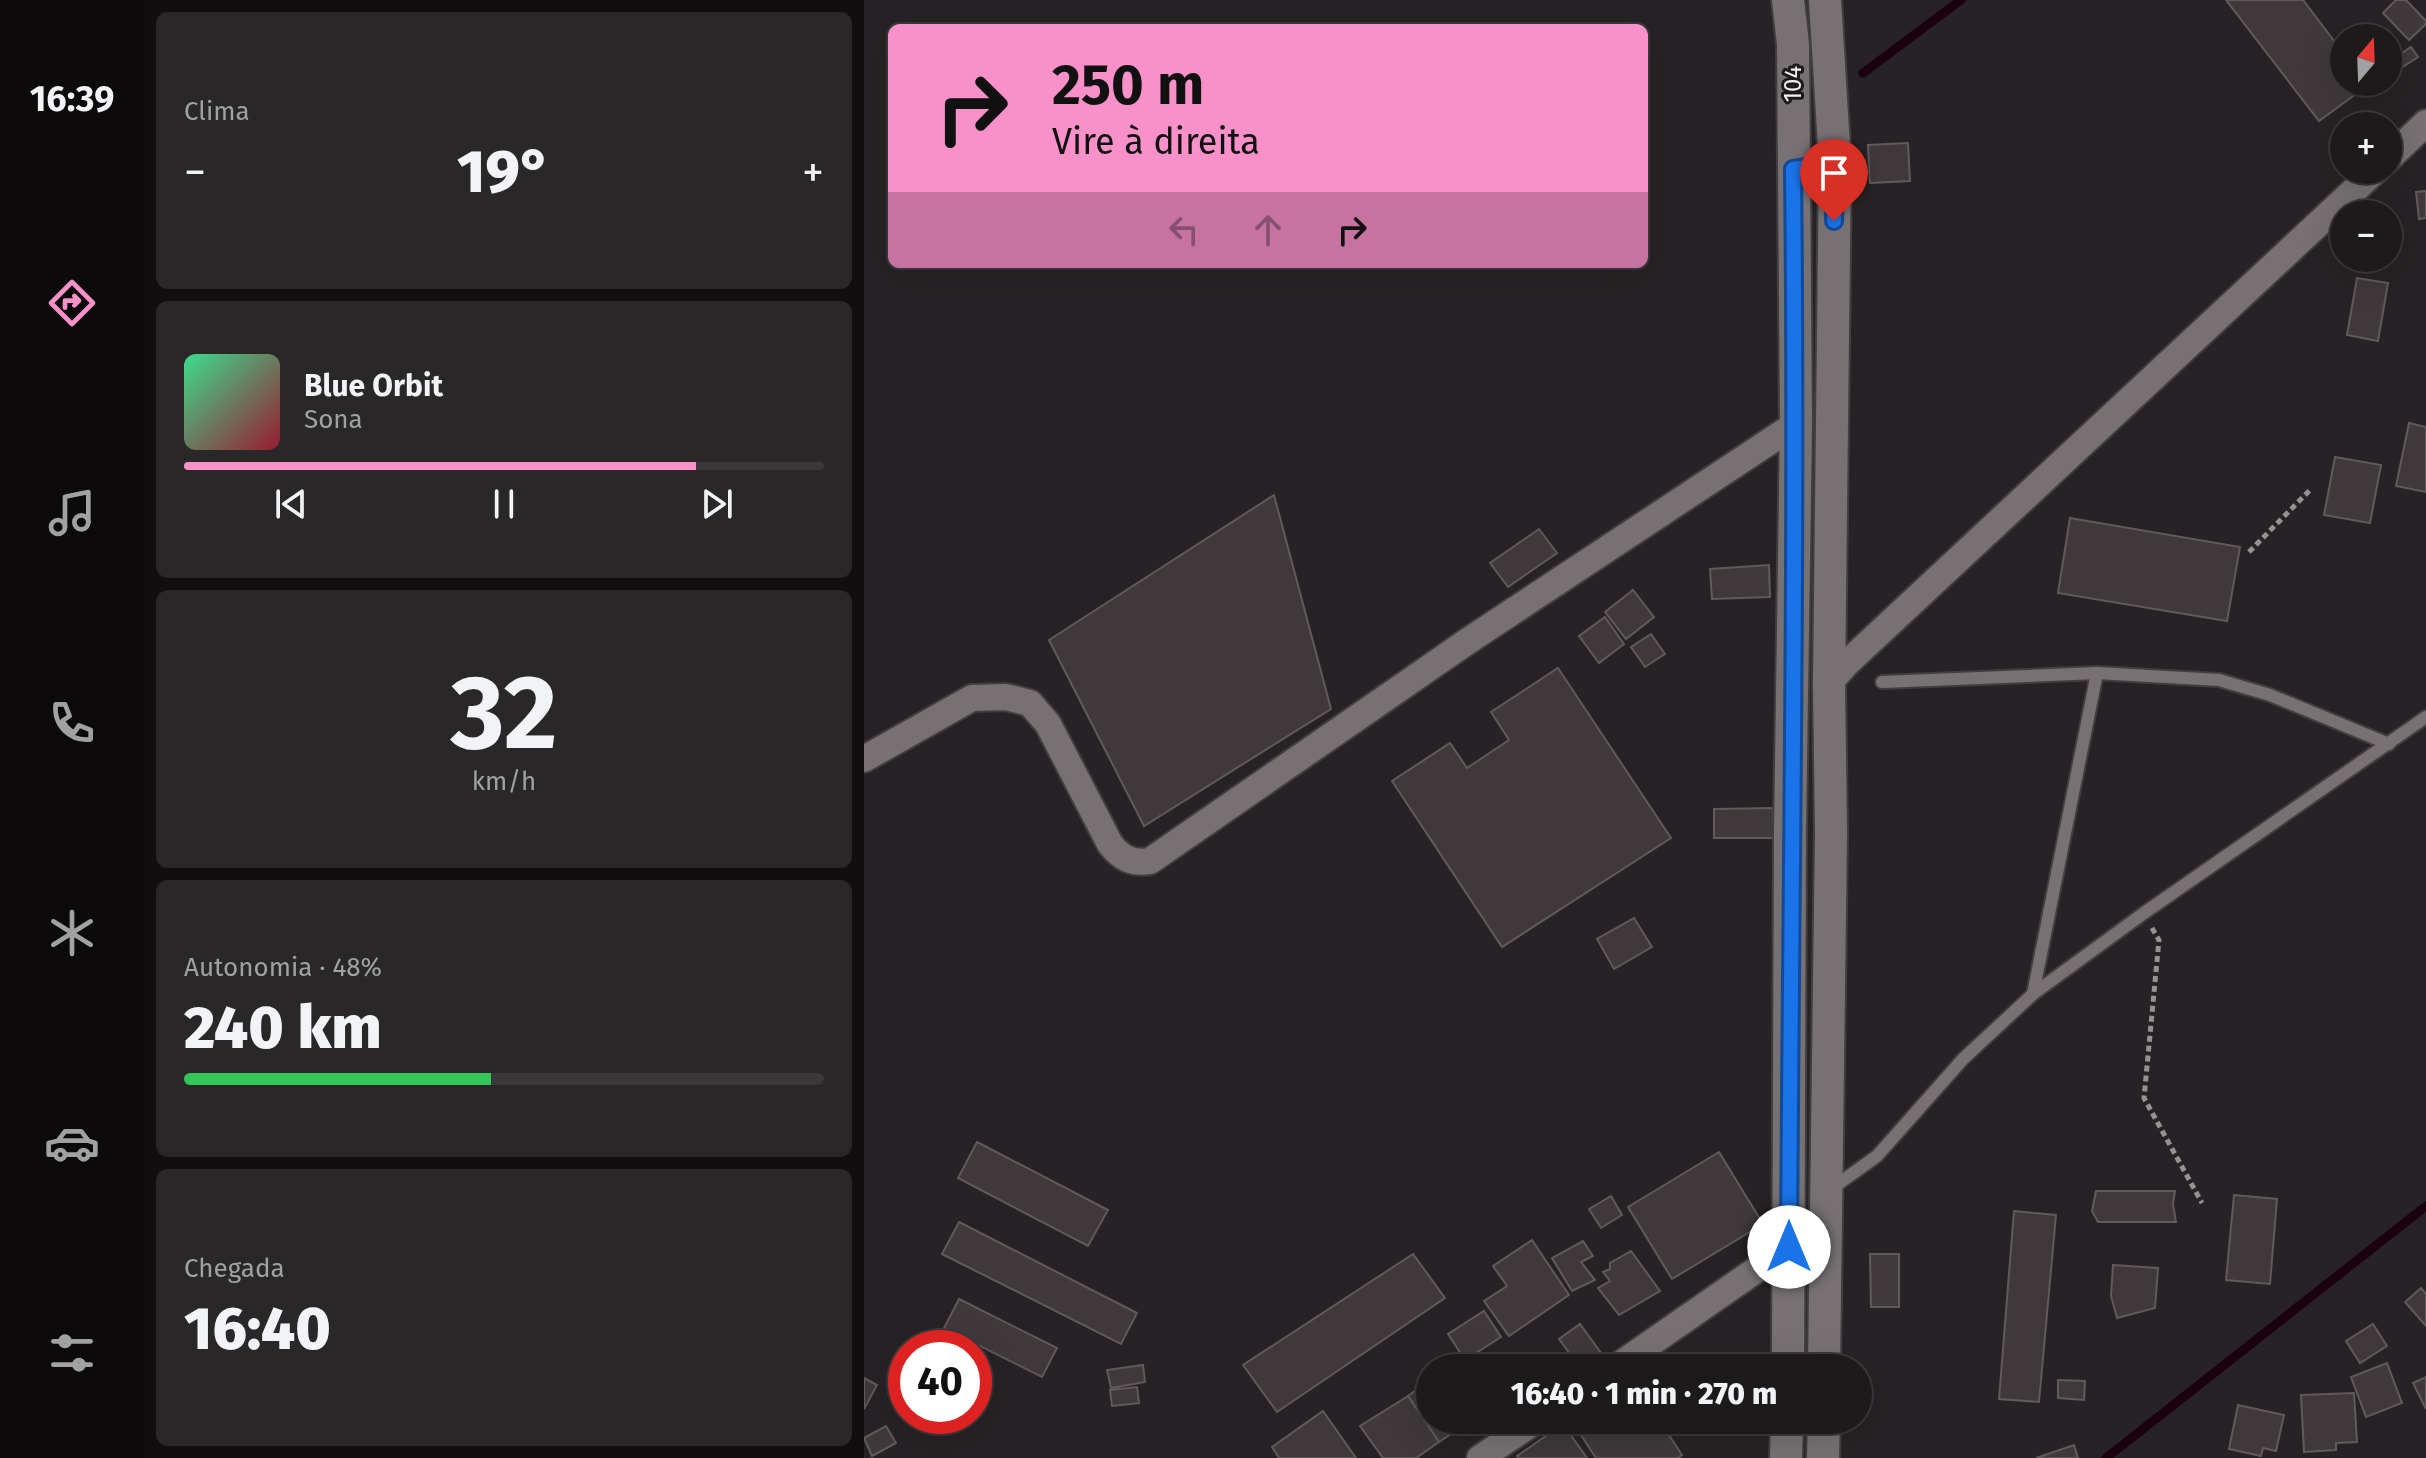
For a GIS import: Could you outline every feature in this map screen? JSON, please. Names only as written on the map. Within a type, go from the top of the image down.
[{"type":"street","name":"104","points":[[1788,0],[1793,44],[1796,424],[1790,833],[1788,1354]]},
{"type":"street","points":[[1824,1354],[1835,163],[1825,0]]},
{"type":"street","points":[[2402,146],[2426,123]]},
{"type":"street","points":[[1793,169],[1835,163]]},
{"type":"street","points":[[1829,683],[2361,184]]},
{"type":"street","points":[[864,759],[972,698],[1006,697],[1030,703],[1048,724],[1110,844],[1126,859],[1139,863],[1150,861],[1468,641],[1796,424]]},
{"type":"street","points":[[1790,833],[1831,833]]},
{"type":"street","points":[[1635,1354],[1789,1247]]},
{"type":"street","points":[[1480,1458],[1516,1434]]},
{"type":"street","points":[[1786,1458],[1787,1434]]},
{"type":"street","points":[[1823,1458],[1824,1434]]},
{"type":"lane","points":[[1882,682],[2097,673],[2219,680],[2270,695],[2389,744]]},
{"type":"lane","points":[[2033,994],[2097,673]]},
{"type":"lane","points":[[1825,1193],[1877,1156],[1963,1059],[2033,994],[2426,717]]},
{"type":"path","points":[[2249,552],[2311,489]]},
{"type":"path","points":[[2144,913],[2159,940],[2144,1098],[2202,1203]]},
{"type":"building","points":[[2226,0],[2303,0],[2330,36],[2330,96],[2353,96],[2319,121]]},
{"type":"building","points":[[2396,0],[2406,0],[2426,24],[2409,40],[2402,33],[2402,24],[2394,24],[2383,13]]},
{"type":"building","points":[[2411,47],[2418,57],[2402,67],[2402,53]]},
{"type":"building","points":[[1908,143],[1910,181],[1870,183],[1868,145]]},
{"type":"building","points":[[2426,191],[2426,218],[2419,219],[2416,192]]},
{"type":"building","points":[[2357,278],[2388,283],[2378,341],[2347,335]]},
{"type":"building","points":[[2409,423],[2426,427],[2426,492],[2396,486]]},
{"type":"building","points":[[2335,457],[2381,465],[2370,523],[2324,515]]},
{"type":"building","points":[[1274,495],[1331,709],[1144,826],[1049,640]]},
{"type":"building","points":[[2070,518],[2240,547],[2227,621],[2058,593]]},
{"type":"building","points":[[1539,529],[1557,553],[1508,587],[1490,563]]},
{"type":"building","points":[[1769,565],[1770,597],[1712,599],[1710,569]]},
{"type":"building","points":[[1633,590],[1654,617],[1626,639],[1605,612]]},
{"type":"building","points":[[1605,617],[1624,644],[1599,663],[1579,636]]},
{"type":"building","points":[[1651,634],[1665,654],[1645,667],[1631,647]]},
{"type":"building","points":[[1558,668],[1671,838],[1502,947],[1392,781],[1450,743],[1467,768],[1509,740],[1491,712]]},
{"type":"building","points":[[1773,808],[1774,838],[1714,838],[1714,809]]},
{"type":"building","points":[[1634,918],[1652,947],[1614,969],[1597,939]]},
{"type":"building","points":[[977,1142],[1108,1210],[1088,1246],[958,1178]]},
{"type":"building","points":[[1719,1152],[1763,1224],[1672,1279],[1628,1207]]},
{"type":"building","points":[[2096,1191],[2175,1191],[2173,1204],[2176,1222],[2098,1222],[2092,1211]]},
{"type":"building","points":[[2234,1195],[2277,1199],[2270,1284],[2226,1280]]},
{"type":"building","points":[[1611,1196],[1622,1215],[1601,1228],[1589,1209]]},
{"type":"building","points":[[2014,1211],[2056,1215],[2039,1402],[1999,1399]]},
{"type":"building","points":[[959,1222],[1137,1313],[1121,1344],[942,1254]]},
{"type":"building","points":[[1532,1240],[1569,1295],[1509,1336],[1484,1301],[1507,1286],[1493,1266]]},
{"type":"building","points":[[1583,1241],[1593,1256],[1581,1262],[1595,1280],[1572,1291],[1552,1258]]},
{"type":"building","points":[[1631,1251],[1660,1291],[1619,1315],[1598,1288],[1610,1281],[1603,1272],[1610,1269],[1610,1263]]},
{"type":"building","points":[[1413,1254],[1445,1298],[1277,1412],[1243,1365]]},
{"type":"building","points":[[1870,1254],[1899,1254],[1899,1307],[1871,1307]]},
{"type":"building","points":[[2113,1265],[2158,1268],[2155,1308],[2117,1318],[2111,1296]]},
{"type":"building","points":[[2421,1288],[2426,1294],[2426,1326],[2405,1302]]},
{"type":"building","points":[[959,1299],[1057,1348],[1042,1377],[992,1352],[992,1330],[944,1328]]},
{"type":"building","points":[[1484,1311],[1501,1337],[1474,1354],[1461,1354],[1448,1334]]},
{"type":"building","points":[[1580,1324],[1602,1354],[1570,1354],[1559,1339]]},
{"type":"building","points":[[2373,1324],[2387,1346],[2360,1363],[2346,1341]]},
{"type":"building","points":[[2387,1363],[2402,1403],[2366,1417],[2351,1377]]},
{"type":"building","points":[[1143,1365],[1145,1382],[1111,1388],[1107,1370]]},
{"type":"building","points":[[2426,1377],[2426,1409],[2413,1383]]},
{"type":"building","points":[[864,1378],[877,1385],[864,1409]]},
{"type":"building","points":[[2058,1380],[2085,1381],[2084,1400],[2058,1398]]},
{"type":"building","points":[[1137,1387],[1139,1403],[1112,1406],[1110,1390]]},
{"type":"building","points":[[1416,1390],[1416,1408],[1408,1396]]},
{"type":"building","points":[[2354,1393],[2357,1442],[2336,1443],[2336,1450],[2304,1452],[2301,1395]]},
{"type":"building","points":[[1408,1396],[1416,1408],[1416,1434],[1434,1434],[1439,1442],[1416,1458],[1383,1458],[1360,1426]]},
{"type":"building","points":[[2238,1405],[2284,1415],[2276,1451],[2263,1448],[2261,1456],[2229,1449]]},
{"type":"building","points":[[1323,1411],[1356,1458],[1279,1458],[1272,1447]]},
{"type":"building","points":[[886,1426],[896,1443],[872,1456],[864,1438]]},
{"type":"building","points":[[1434,1434],[1451,1434],[1439,1442]]},
{"type":"building","points":[[1549,1434],[1570,1434],[1587,1458],[1518,1458]]},
{"type":"building","points":[[1580,1434],[1668,1434],[1682,1455],[1678,1458],[1596,1458]]},
{"type":"building","points":[[2074,1445],[2078,1458],[2036,1458]]},
{"type":"waterway","points":[[1863,73],[1961,0]]},
{"type":"waterway","points":[[2106,1458],[2426,1206]]},
{"type":"route","points":[[1789,1247],[1790,833],[1796,424],[1793,169],[1835,163],[1834,221]]}]
